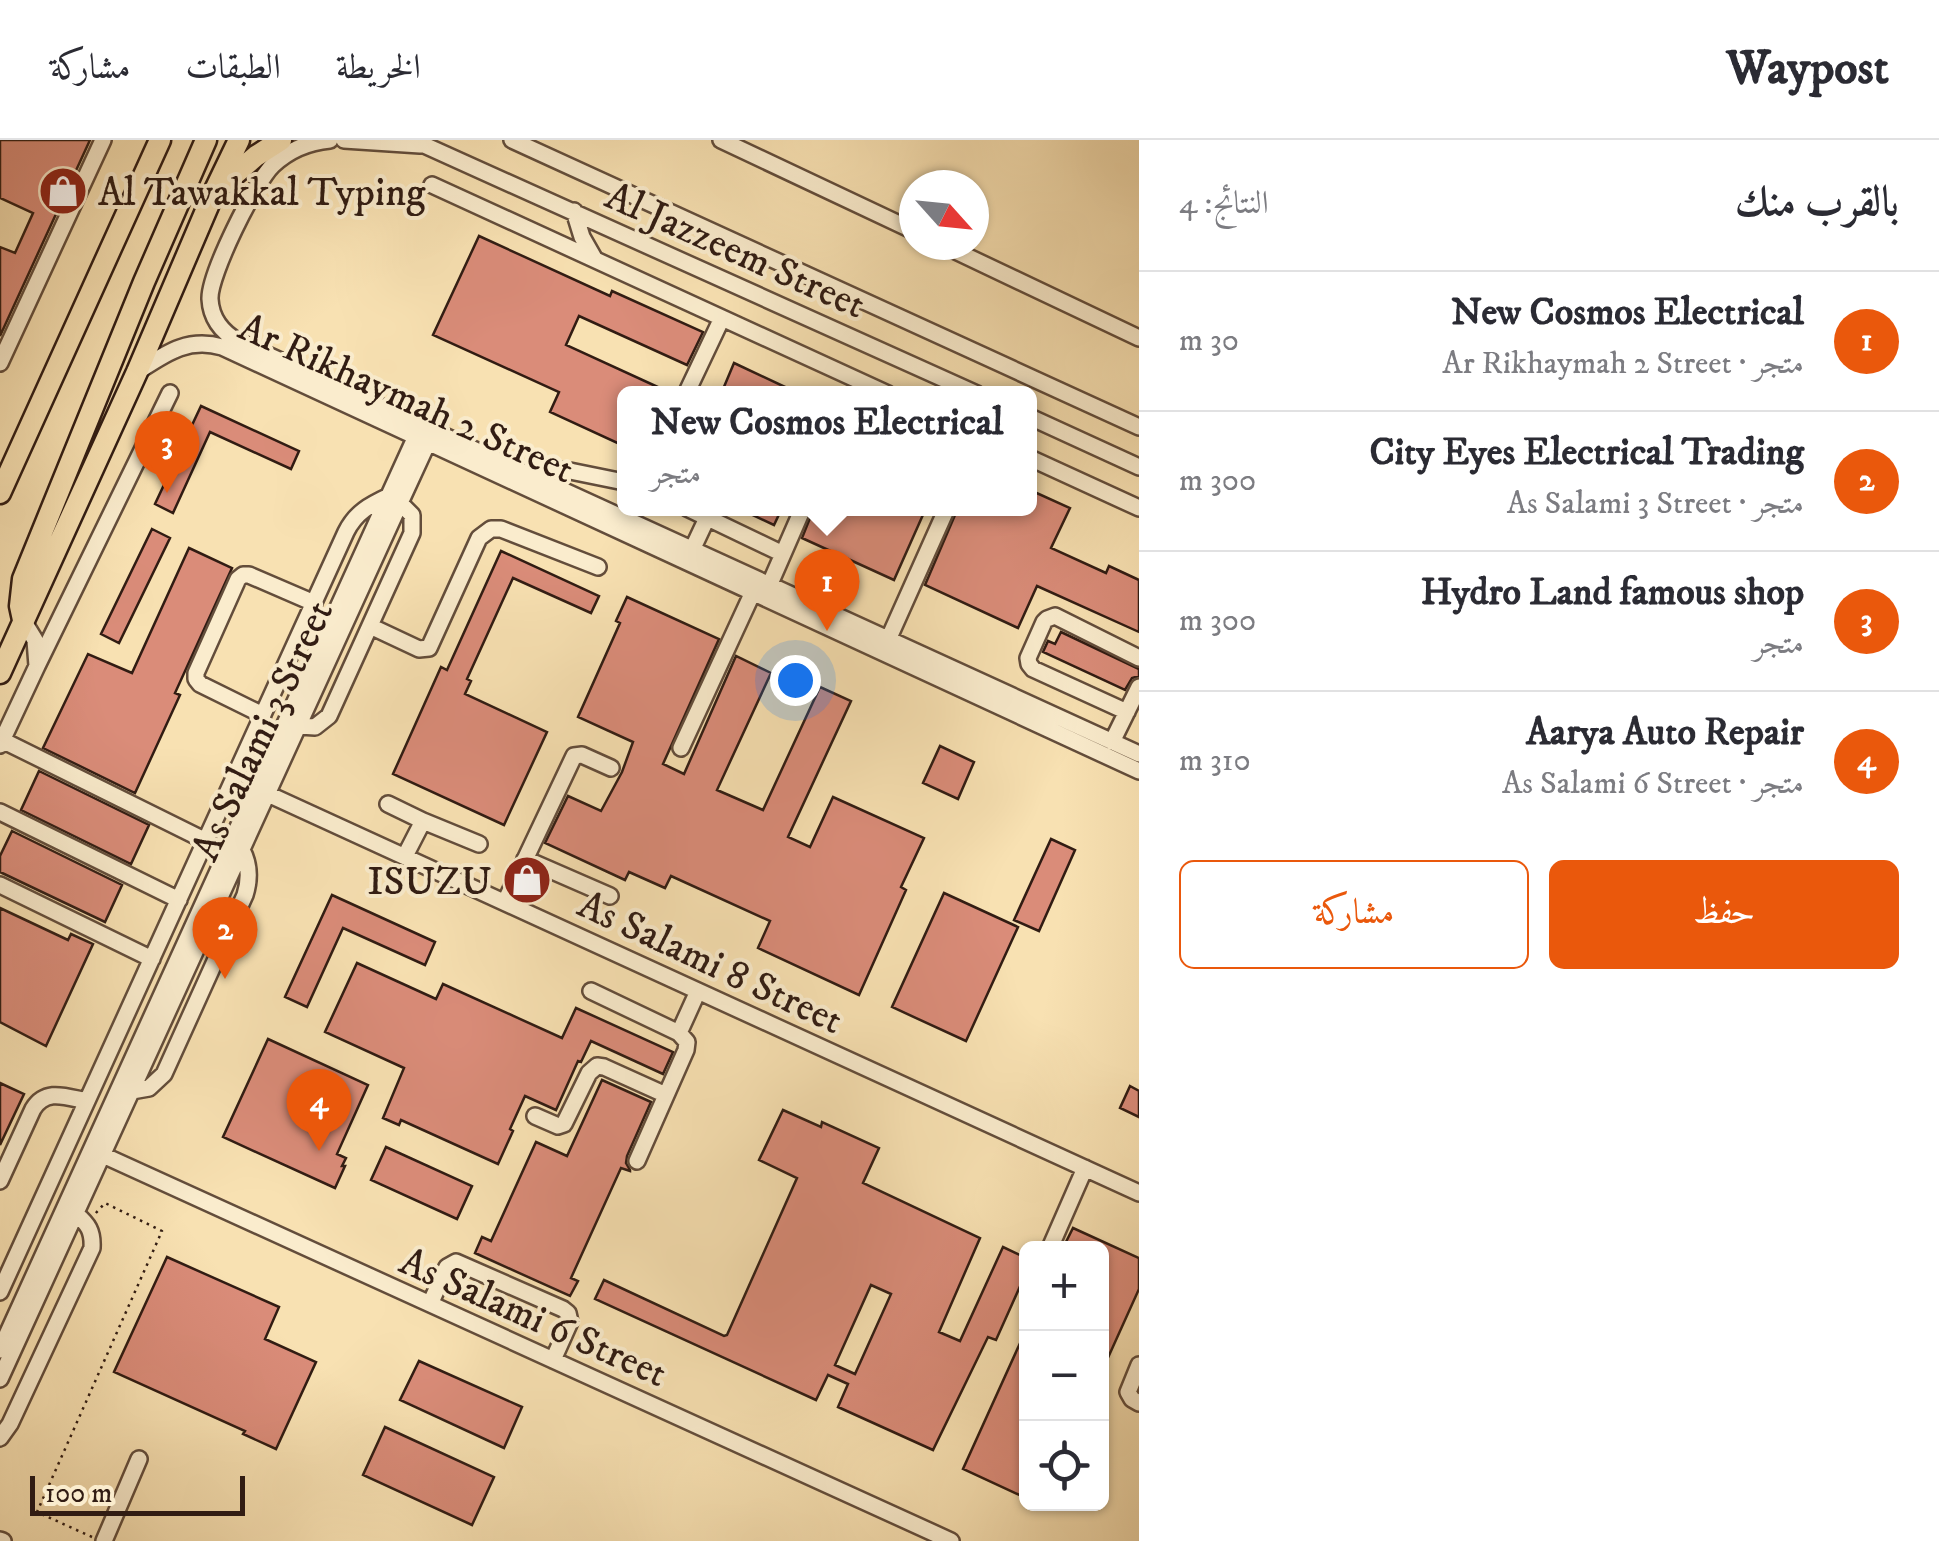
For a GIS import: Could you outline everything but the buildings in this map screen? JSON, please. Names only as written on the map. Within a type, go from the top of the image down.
[{"type":"main road","points":[[0,493],[160,140]]},
{"type":"main road","points":[[24,622],[20,606],[23,579],[206,140]]},
{"type":"main road","points":[[0,673],[239,140]]},
{"type":"main road","points":[[214,192],[281,140]]},
{"type":"street","points":[[0,363],[103,140]]},
{"type":"street","name":"Ar Rikhaymah 2 Street","points":[[330,140],[296,148],[260,180],[212,284],[212,310],[219,326],[232,338],[424,435]]},
{"type":"street","points":[[344,140],[418,142]]},
{"type":"street","name":"Al Jazzeem Street","points":[[512,140],[1139,427]]},
{"type":"street","points":[[721,140],[899,224]]},
{"type":"street","name":"Al Jazzeem Street","points":[[418,142],[959,386]]},
{"type":"street","points":[[432,185],[722,318],[855,386]]},
{"type":"street","points":[[556,242],[574,211]]},
{"type":"street","points":[[574,211],[595,260]]},
{"type":"street","points":[[975,260],[1139,338]]},
{"type":"street","points":[[690,386],[722,318]]},
{"type":"street","name":"Ar Rikhaymah 2 Street","points":[[138,372],[180,346],[212,344],[424,435],[761,589],[1139,771]]},
{"type":"street","points":[[170,393],[1,742],[206,841]]},
{"type":"street","points":[[1037,420],[1139,467]]},
{"type":"street","points":[[424,435],[520,478],[565,470],[617,481]]},
{"type":"street","name":"As Salami 3 Street","points":[[0,1350],[97,1152],[424,435]]},
{"type":"street","points":[[1037,461],[1139,508]]},
{"type":"street","name":"Ar Rikhaymah 2 Street","points":[[532,477],[617,516]]},
{"type":"street","points":[[2,1282],[351,523],[364,508],[395,500],[412,515],[412,533],[329,716],[315,727],[298,726]]},
{"type":"street","name":"As Salami 3 Street","points":[[0,1379],[82,1218],[97,1152],[132,1091],[242,850],[262,791],[298,726],[395,500]]},
{"type":"street","name":"Ar Rikhaymah 2 Street","points":[[617,516],[692,550],[761,589],[888,640],[1139,754]]},
{"type":"street","points":[[703,516],[783,554]]},
{"type":"street","points":[[680,748],[800,516]]},
{"type":"street","points":[[888,640],[943,516]]},
{"type":"street","points":[[692,550],[707,518]]},
{"type":"street","points":[[370,626],[419,650],[430,648],[480,538],[491,529],[501,529],[598,567]]},
{"type":"street","points":[[263,715],[196,680],[231,595],[240,576],[246,574],[314,603]]},
{"type":"street","points":[[1127,712],[1033,669],[1028,664],[1028,655],[1046,619],[1059,618],[1139,658]]},
{"type":"street","points":[[24,622],[40,626],[58,624]]},
{"type":"street","points":[[24,622],[37,647],[38,666]]},
{"type":"street","points":[[1112,742],[1139,687]]},
{"type":"street","points":[[1064,720],[1078,690]]},
{"type":"street","points":[[504,902],[574,756],[582,755],[611,768]]},
{"type":"street","name":"As Salami 8 Street","points":[[262,791],[1139,1193]]},
{"type":"street","points":[[388,804],[479,844]]},
{"type":"street","points":[[0,812],[178,900]]},
{"type":"street","points":[[404,856],[423,821]]},
{"type":"street","points":[[525,858],[610,896]]},
{"type":"street","points":[[0,884],[152,959]]},
{"type":"street","points":[[591,991],[686,1038],[687,1046],[637,1162]]},
{"type":"street","points":[[680,1033],[698,991]]},
{"type":"street","points":[[535,1116],[558,1126],[564,1124],[589,1073],[597,1066],[666,1095]]},
{"type":"street","points":[[0,1181],[41,1098],[52,1094],[87,1101]]},
{"type":"street","name":"As Salami 6 Street","points":[[97,1152],[951,1541]]},
{"type":"street","points":[[1053,1241],[1085,1168]]},
{"type":"street","points":[[0,1438],[90,1256],[93,1240],[82,1218]]},
{"type":"street","points":[[430,1304],[447,1267],[456,1262],[563,1309],[570,1322],[552,1360]]},
{"type":"street","points":[[1139,1365],[1128,1392],[1139,1403]]},
{"type":"street","points":[[103,1541],[139,1459]]},
{"type":"street","points":[[907,1541],[914,1524]]},
{"type":"path","points":[[82,1218],[104,1203],[162,1231],[36,1512],[103,1541]]},
{"type":"place","name":"Al Tawakkal Typing","points":[[63,191]]},
{"type":"place","name":"Hydro Land famous shop","points":[[167,493]]},
{"type":"place","name":"New Cosmos Electrical","points":[[827,631]]},
{"type":"place","name":"ISUZU","points":[[527,880]]},
{"type":"place","name":"City Eyes Electrical Trading","points":[[225,979]]},
{"type":"place","name":"Aarya Auto Repair","points":[[319,1151]]}]
